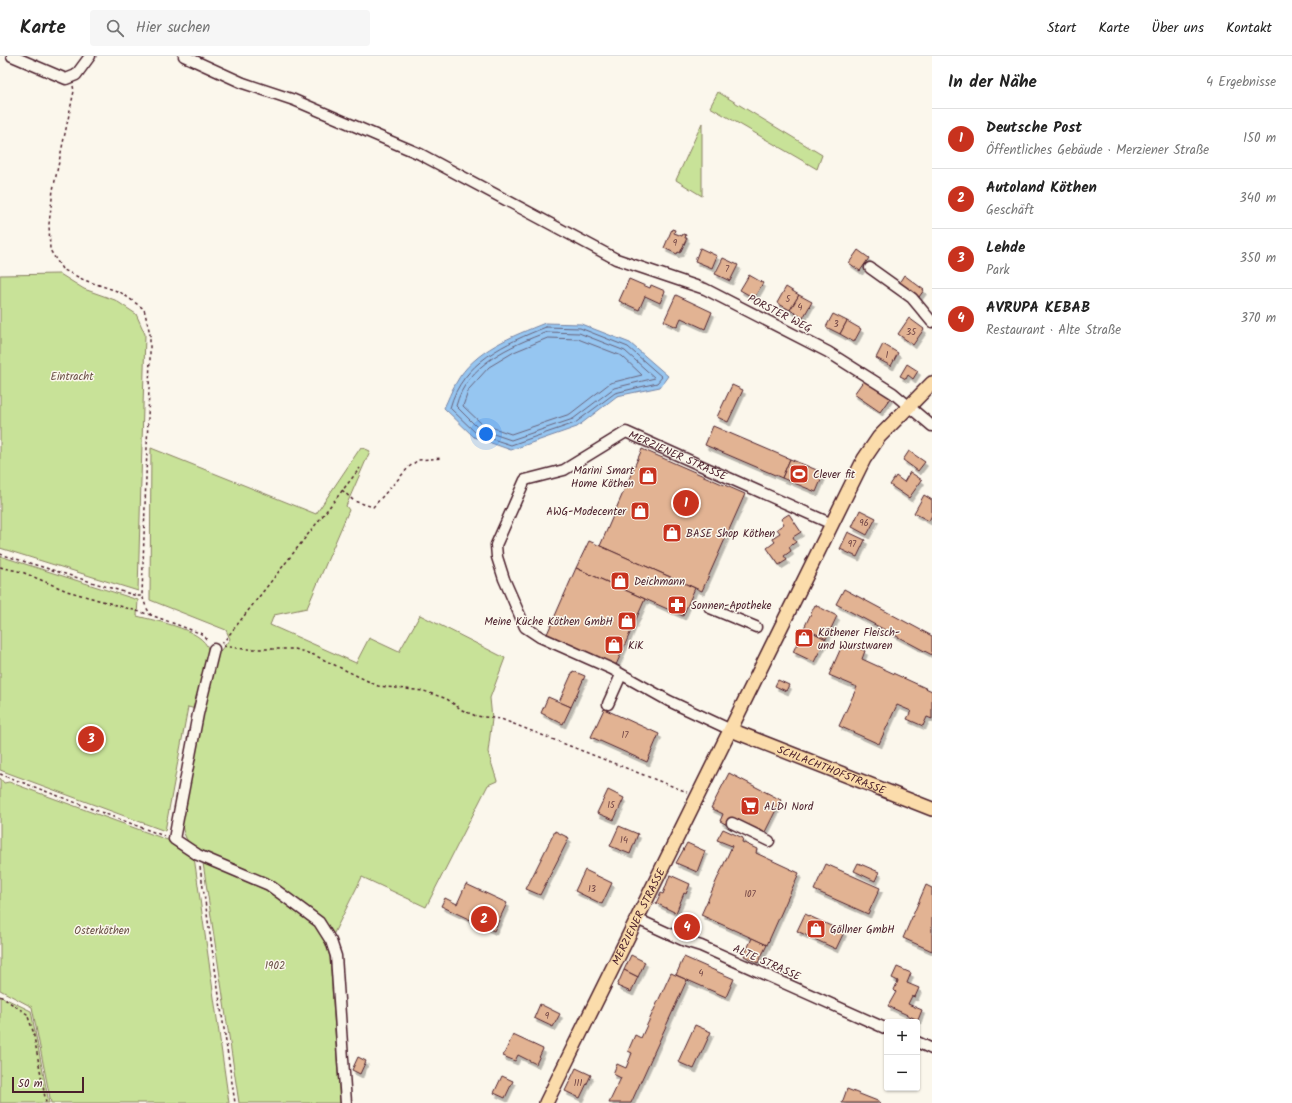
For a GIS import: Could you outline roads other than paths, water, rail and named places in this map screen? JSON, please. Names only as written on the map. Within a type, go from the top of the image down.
[{"type":"main road","name":"MERZIENER STRASSE","points":[[546,1103],[873,444],[908,406],[932,383]]},
{"type":"main road","name":"SCHLACHTHOFSTRASSE","points":[[731,730],[932,809]]},
{"type":"street","points":[[12,56],[60,77],[72,78],[81,70],[90,56]]},
{"type":"street","name":"PORSTER WEG","points":[[184,56],[243,83],[294,100],[420,154],[629,265],[705,289],[806,339],[881,386],[932,426]]},
{"type":"street","points":[[870,268],[912,298],[932,322]]},
{"type":"street","name":"MERZIENER STRASSE","points":[[622,674],[540,637],[525,626],[504,579],[497,557],[496,545],[524,480],[564,470],[626,432],[832,524]]},
{"type":"street","points":[[710,608],[756,627]]},
{"type":"street","points":[[217,648],[198,714],[174,839],[198,855],[269,885],[319,922],[328,936],[336,956],[346,1103]]},
{"type":"street","points":[[608,704],[622,674],[669,701],[731,730]]},
{"type":"street","points":[[732,823],[769,841]]},
{"type":"street","name":"ALTE STRASSE","points":[[637,919],[884,1028]]},
{"type":"street","points":[[920,1043],[932,1049]]},
{"type":"water","points":[[545,323],[581,324],[630,343],[668,376],[660,387],[617,396],[577,427],[511,450],[474,437],[444,408],[456,383],[464,371],[484,353],[520,333]]},
{"type":"place","name":"Clever fit","points":[[799,474]]},
{"type":"place","name":"Marini Smart Home Köthen","points":[[648,476]]},
{"type":"place","name":"Deutsche Post","points":[[686,503]]},
{"type":"place","name":"AWG-Modecenter","points":[[640,511]]},
{"type":"place","name":"BASE Shop Köthen","points":[[672,533]]},
{"type":"place","name":"Deichmann","points":[[620,581]]},
{"type":"place","name":"Sonnen-Apotheke","points":[[677,605]]},
{"type":"place","name":"Meine Küche Köthen GmbH","points":[[627,621]]},
{"type":"place","name":"Köthener Fleisch- und Wurstwaren","points":[[804,638]]},
{"type":"place","name":"KiK","points":[[614,645]]},
{"type":"place","name":"Lehde","points":[[91,739]]},
{"type":"place","name":"ALDI Nord","points":[[750,806]]},
{"type":"place","name":"Autoland Köthen","points":[[484,919]]},
{"type":"place","name":"AVRUPA KEBAB","points":[[687,927]]},
{"type":"place","name":"Göllner GmbH","points":[[816,929]]},
{"type":"park label","name":"Eintracht","points":[[72,376]]},
{"type":"park label","name":"Osterköthen","points":[[102,930]]},
{"type":"park label","name":"1902","points":[[275,965]]}]
